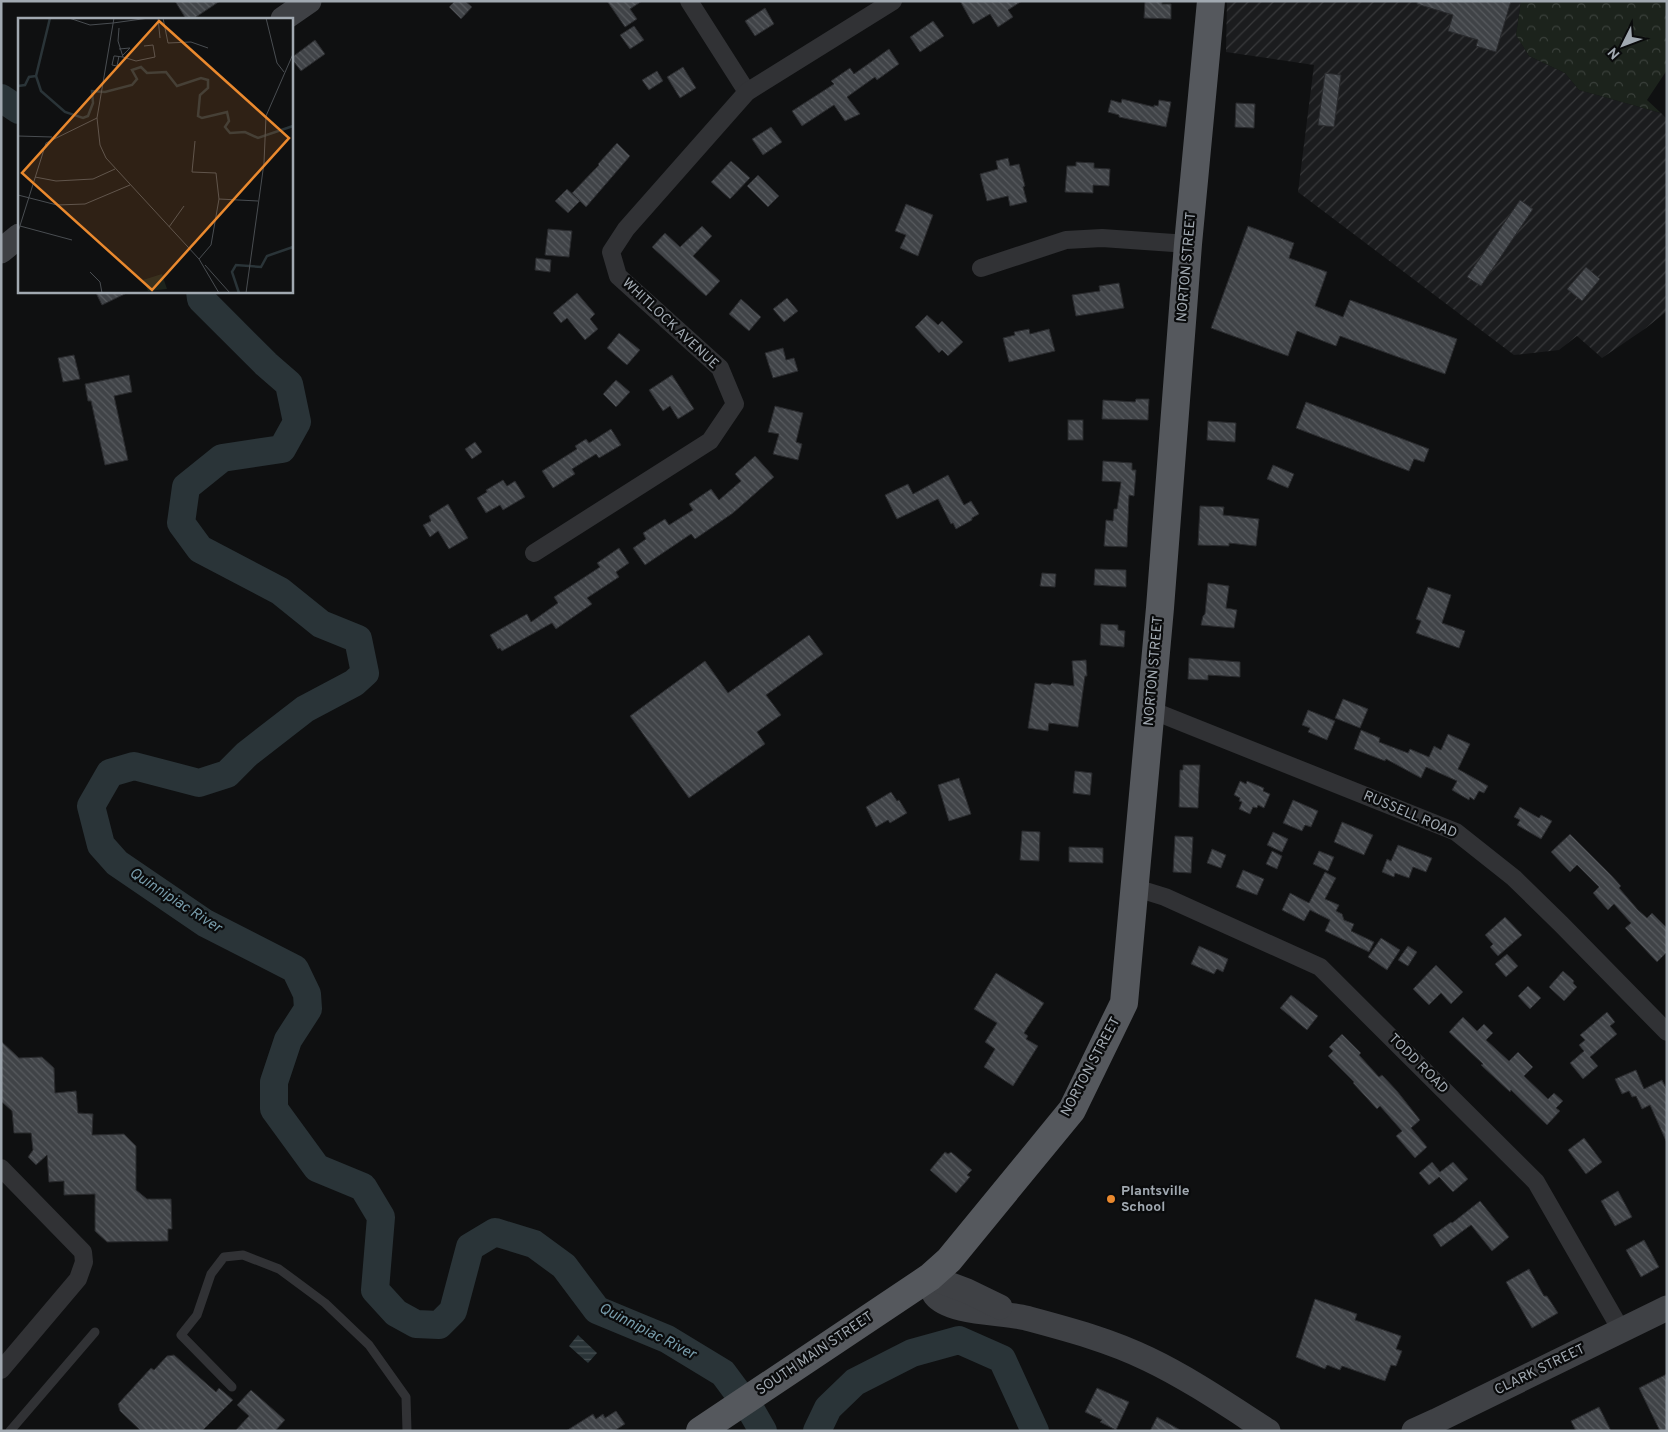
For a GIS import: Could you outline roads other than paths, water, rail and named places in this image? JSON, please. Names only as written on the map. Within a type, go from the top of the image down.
[{"type":"highway","name":"NORTON STREET","points":[[930,1277],[950,1260],[1072,1110],[1124,1003],[1136,888],[1188,244],[1211,1]]},
{"type":"highway","name":"SOUTH MAIN STREET","points":[[700,1431],[930,1277]]},
{"type":"main road","points":[[284,18],[309,1]]},
{"type":"main road","points":[[1,251],[18,237]]},
{"type":"main road","points":[[930,1277],[967,1291],[1018,1316],[1091,1336],[1147,1359],[1196,1385],[1268,1431]]},
{"type":"main road","name":"CLARK STREET","points":[[1414,1431],[1667,1308]]},
{"type":"street","points":[[689,1],[747,92]]},
{"type":"street","name":"WHITLOCK AVENUE","points":[[534,553],[710,441],[736,404],[720,368],[618,276],[611,252],[626,229],[747,92],[894,1]]},
{"type":"street","points":[[982,268],[1066,240],[1102,238],[1188,244]]},
{"type":"street","name":"RUSSELL ROAD","points":[[1151,710],[1456,832],[1521,885],[1667,1032]]},
{"type":"street","name":"TODD ROAD","points":[[1136,888],[1165,897],[1320,967],[1536,1182],[1621,1330]]},
{"type":"street","points":[[1,1168],[83,1252],[84,1262],[78,1279],[1,1370]]},
{"type":"lane","points":[[232,1387],[181,1335],[197,1315],[211,1274],[224,1257],[243,1256],[280,1270],[326,1303],[369,1346],[406,1397],[407,1431]]},
{"type":"lane","points":[[10,1431],[95,1332]]},
{"type":"waterway","name":"Quinnipiac River","points":[[1,98],[18,109]]},
{"type":"waterway","name":"Quinnipiac River","points":[[200,292],[201,299],[266,364],[289,384],[297,422],[282,449],[222,458],[186,487],[181,523],[200,549],[280,591],[321,624],[358,639],[365,673],[354,683],[305,709],[247,754],[227,774],[199,783],[134,766],[110,773],[91,806],[101,845],[117,863],[205,923],[295,969],[307,994],[308,1009],[288,1040],[274,1082],[274,1109],[317,1168],[363,1187],[381,1217],[375,1290],[396,1313],[416,1324],[439,1325],[453,1311],[470,1247],[495,1232],[534,1244],[564,1266],[597,1310],[667,1339],[723,1373],[752,1412],[763,1431]]},
{"type":"waterway","name":"Quinnipiac River","points":[[817,1431],[828,1408],[855,1382],[912,1353],[959,1340],[1002,1359],[1035,1431]]},
{"type":"place","name":"Plantsville School","points":[[1111,1199]]}]
